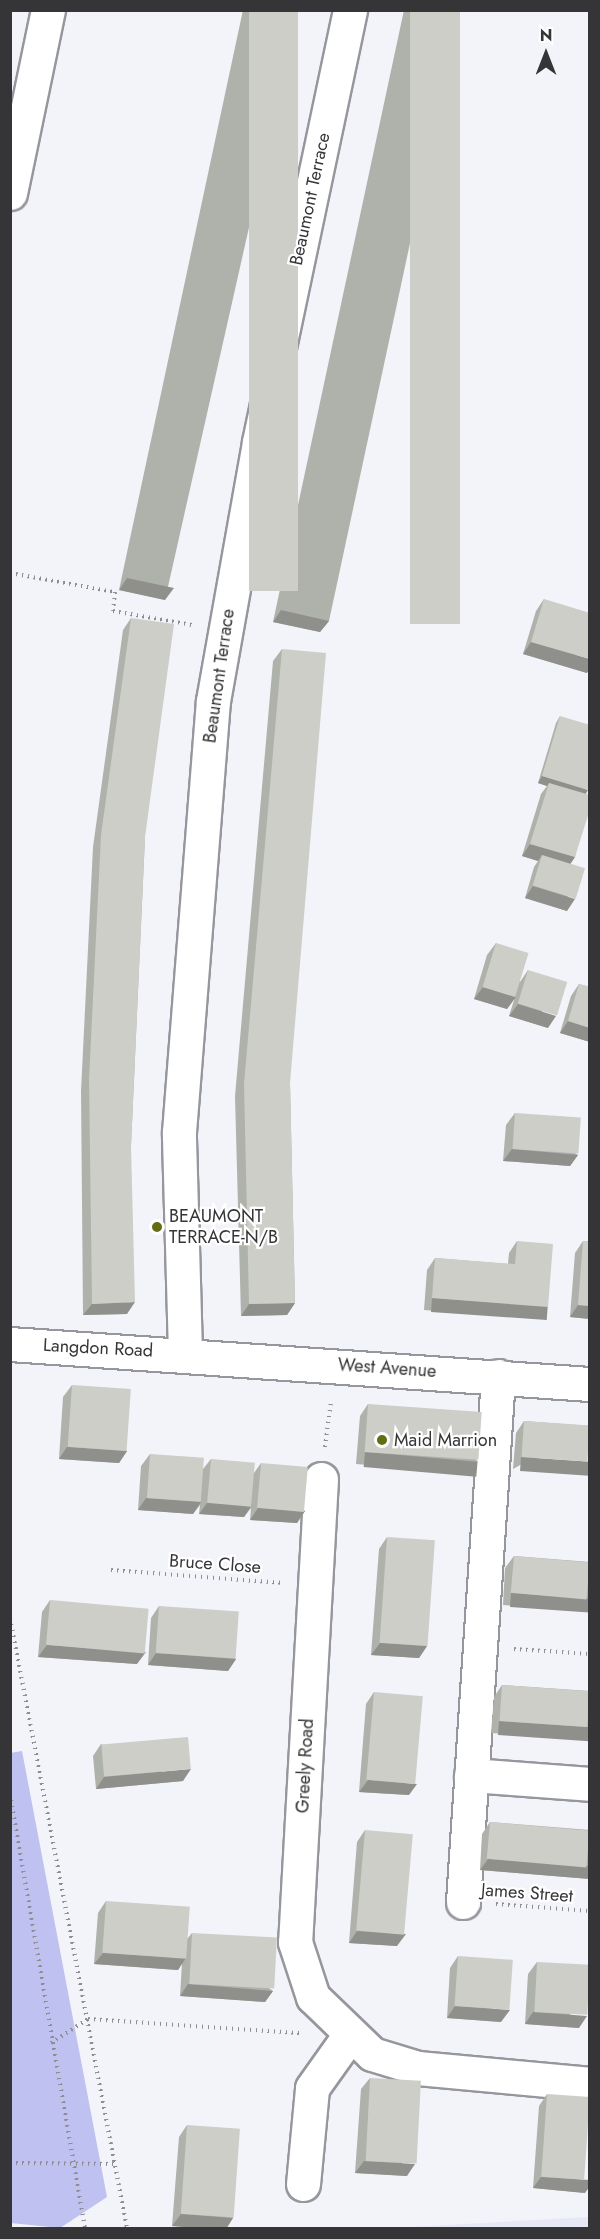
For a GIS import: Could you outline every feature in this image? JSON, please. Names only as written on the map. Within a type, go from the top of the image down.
[{"type":"street","points":[[10,194],[48,10]]},
{"type":"street","name":"Beaumont Terrace","points":[[185,1353],[179,1132],[213,701],[225,631],[350,10]]},
{"type":"street","name":"Langdon Road","points":[[10,1344],[185,1353]]},
{"type":"street","name":"West Avenue","points":[[185,1353],[590,1384]]},
{"type":"street","points":[[463,1902],[498,1376]]},
{"type":"street","name":"Greely Road","points":[[321,1479],[295,1942],[313,1997],[350,2036],[372,2054],[418,2068],[590,2084]]},
{"type":"street","points":[[471,1775],[590,1784]]},
{"type":"street","points":[[303,2184],[312,2088],[350,2036]]},
{"type":"path","points":[[10,573],[115,592],[113,611],[225,631]]},
{"type":"path","points":[[321,1479],[335,1364]]},
{"type":"path","name":"Bruce Close","points":[[111,1570],[316,1585]]},
{"type":"path","points":[[10,1618],[127,2229]]},
{"type":"path","points":[[480,1647],[590,1654]]},
{"type":"path","points":[[10,1794],[51,2043],[85,2229]]},
{"type":"path","name":"James Street","points":[[463,1902],[590,1911]]},
{"type":"path","points":[[51,2043],[88,2019],[350,2036]]},
{"type":"path","points":[[10,2163],[115,2164]]},
{"type":"shaded area","points":[[22,1751],[107,2197],[60,2228],[11,2223],[10,1753]]},
{"type":"shaded area","points":[[589,2217],[589,2228],[392,2228]]},
{"type":"building","points":[[249,10],[298,10],[298,591],[249,591]]},
{"type":"building","points":[[410,10],[460,10],[460,624],[410,624]]},
{"type":"building","points":[[544,599],[590,613],[590,659],[531,642]]},
{"type":"building","points":[[131,618],[174,624],[145,837],[131,1146],[135,1302],[92,1304],[89,1079],[101,835]]},
{"type":"building","points":[[282,649],[326,653],[290,1083],[295,1303],[249,1304],[244,1084]]},
{"type":"building","points":[[560,716],[590,725],[590,786],[588,790],[542,776]]},
{"type":"building","points":[[549,783],[590,795],[590,809],[575,857],[530,844]]},
{"type":"building","points":[[542,855],[585,868],[576,899],[533,886]]},
{"type":"building","points":[[496,943],[529,953],[515,997],[483,987]]},
{"type":"building","points":[[528,970],[567,982],[557,1015],[518,1003]]},
{"type":"building","points":[[579,984],[590,987],[590,1028],[568,1021]]},
{"type":"building","points":[[515,1113],[581,1118],[578,1154],[512,1149]]},
{"type":"building","points":[[517,1241],[553,1244],[548,1307],[432,1298],[435,1258],[515,1264]]},
{"type":"building","points":[[583,1241],[590,1241],[590,1306],[578,1305]]},
{"type":"building","points":[[72,1385],[131,1389],[127,1451],[68,1447]]},
{"type":"building","points":[[368,1404],[482,1412],[478,1460],[365,1452]]},
{"type":"building","points":[[524,1421],[590,1426],[587,1462],[521,1457]]},
{"type":"building","points":[[150,1454],[204,1458],[201,1502],[147,1498]]},
{"type":"building","points":[[211,1459],[255,1463],[251,1507],[207,1503]]},
{"type":"building","points":[[261,1463],[308,1467],[304,1512],[257,1508]]},
{"type":"building","points":[[387,1537],[435,1540],[427,1646],[380,1643]]},
{"type":"building","points":[[514,1556],[590,1563],[586,1599],[511,1593]]},
{"type":"building","points":[[50,1600],[149,1609],[145,1653],[46,1645]]},
{"type":"building","points":[[159,1606],[239,1612],[236,1658],[156,1653]]},
{"type":"building","points":[[502,1685],[590,1691],[587,1727],[499,1721]]},
{"type":"building","points":[[374,1692],[423,1696],[415,1784],[366,1780]]},
{"type":"building","points":[[188,1737],[191,1769],[104,1776],[101,1745]]},
{"type":"building","points":[[490,1822],[590,1831],[586,1868],[487,1859]]},
{"type":"building","points":[[365,1830],[413,1834],[404,1935],[356,1931]]},
{"type":"building","points":[[106,1901],[190,1907],[186,1959],[102,1953]]},
{"type":"building","points":[[192,1933],[277,1937],[274,1988],[189,1984]]},
{"type":"building","points":[[458,1956],[513,1960],[509,2010],[455,2006]]},
{"type":"building","points":[[537,1962],[590,1965],[587,2015],[534,2012]]},
{"type":"building","points":[[370,2078],[421,2081],[417,2164],[366,2161]]},
{"type":"building","points":[[547,2094],[590,2097],[584,2180],[541,2177]]},
{"type":"building","points":[[187,2125],[240,2129],[234,2217],[181,2214]]},
{"type":"place","name":"BEAUMONT TERRACE-N/B","points":[[157,1227]]},
{"type":"place","name":"Maid Marrion","points":[[382,1440]]}]
